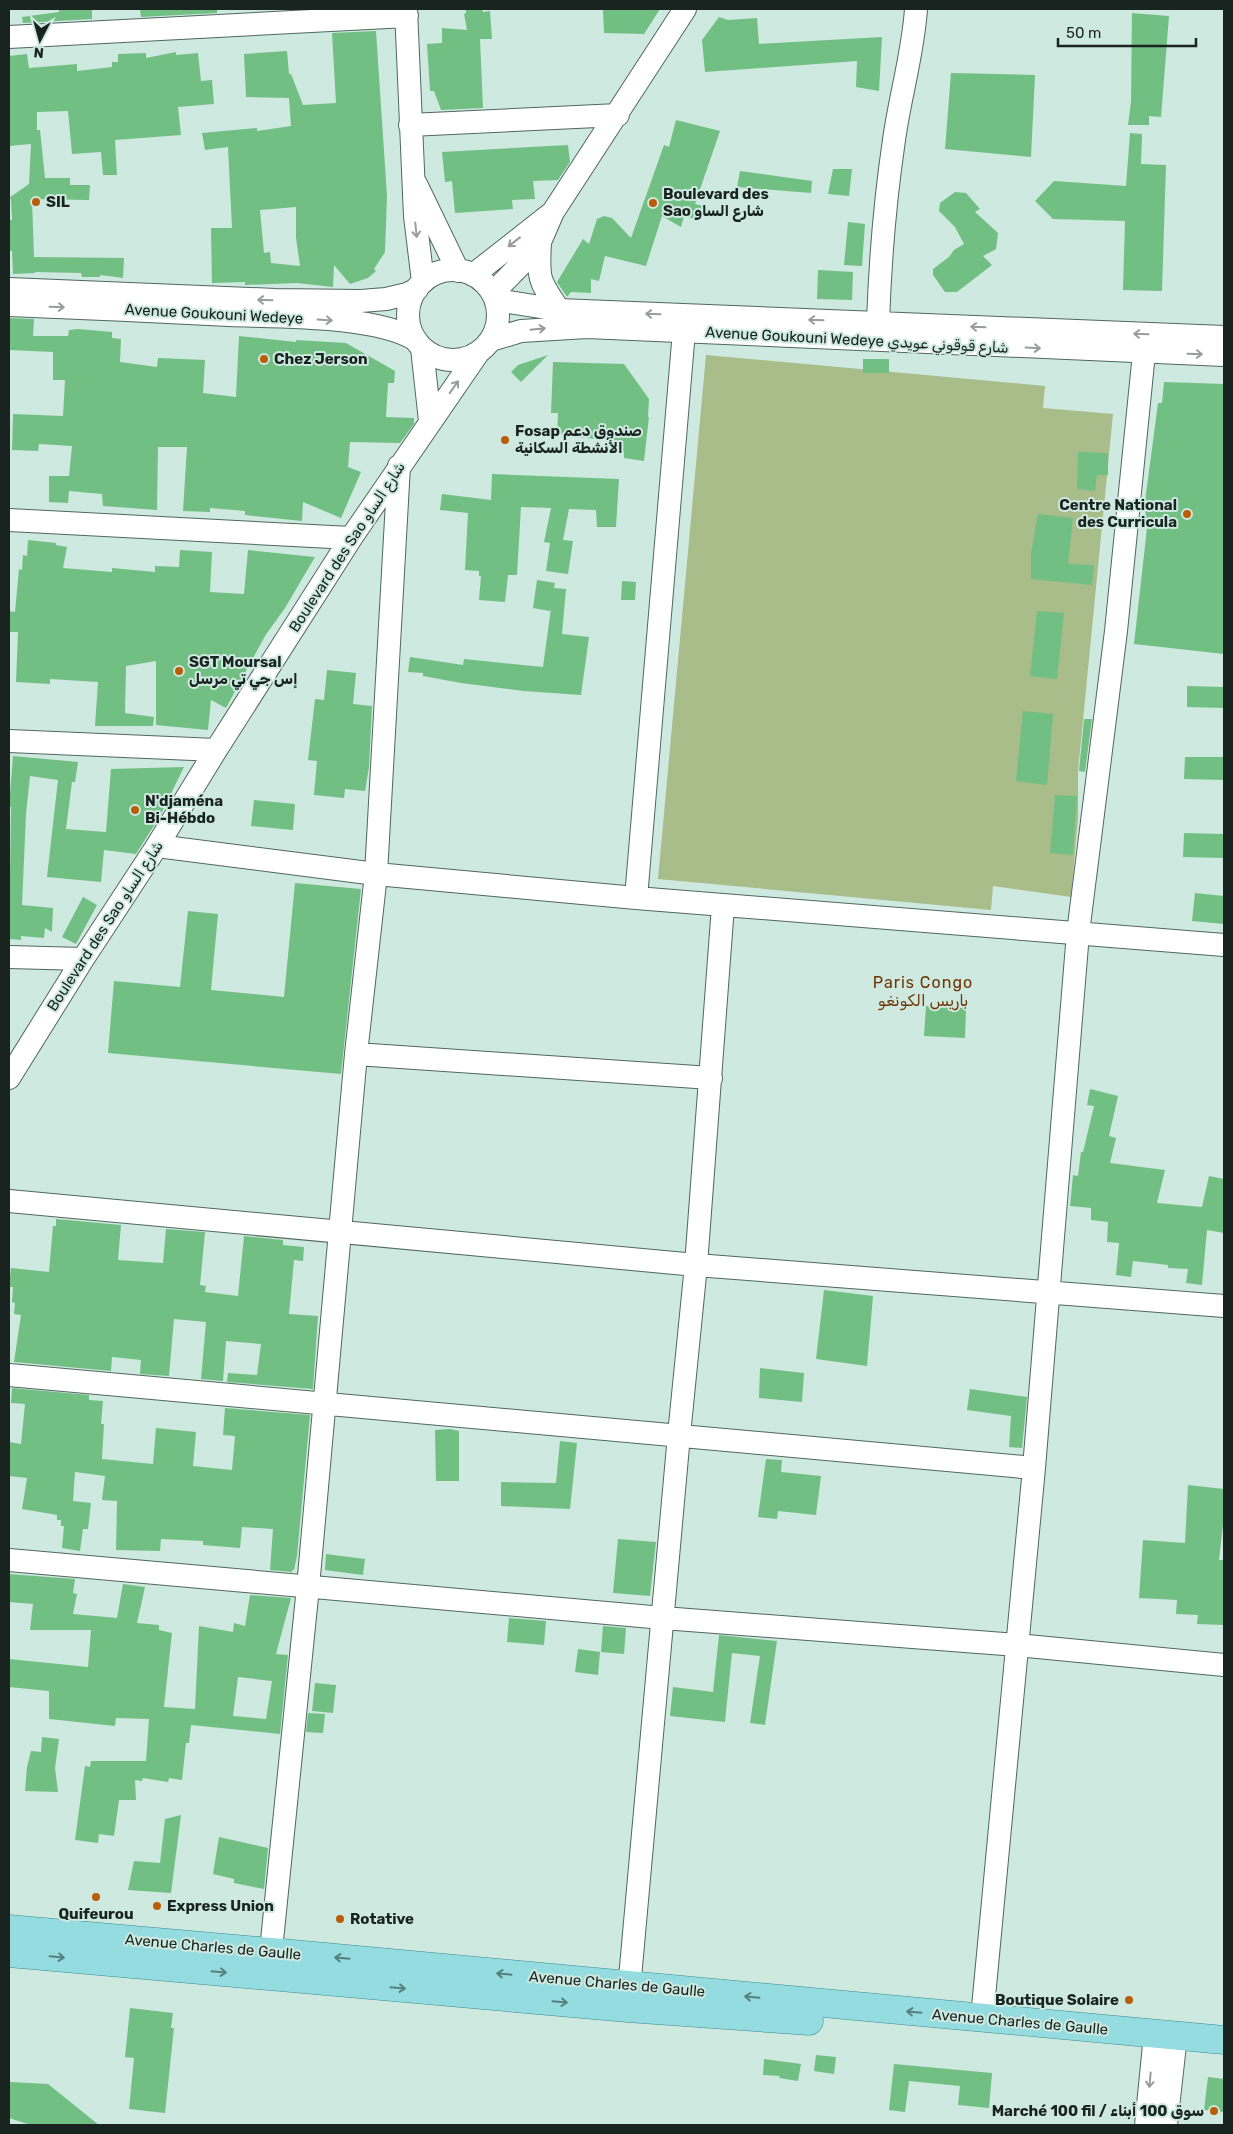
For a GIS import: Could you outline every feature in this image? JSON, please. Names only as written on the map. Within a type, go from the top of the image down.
[{"type":"main road","name":"Avenue Charles de Gaulle","points":[[9,1930],[270,1964],[629,1997],[982,2018],[1164,2044],[1224,2058]]},
{"type":"main road","name":"Avenue Charles de Gaulle","points":[[9,1953],[270,1964]]},
{"type":"main road","name":"Avenue Charles de Gaulle","points":[[629,1997],[750,2016],[1164,2044],[1224,2040]]},
{"type":"street","points":[[494,297],[540,242],[553,212],[618,115],[685,9]]},
{"type":"street","points":[[878,323],[882,240],[894,139],[912,55],[916,9]]},
{"type":"street","points":[[9,37],[407,13],[410,125],[420,286]]},
{"type":"street","points":[[410,125],[618,115]]},
{"type":"street","points":[[414,181],[465,273]]},
{"type":"street","points":[[465,273],[553,212]]},
{"type":"street","points":[[540,242],[539,264],[541,282],[559,310]]},
{"type":"street","points":[[419,344],[435,356],[449,360],[464,359],[484,347],[498,321],[494,297],[484,282],[465,273],[445,271],[433,275],[420,286],[409,309],[408,320],[419,344],[430,421]]},
{"type":"street","name":"Avenue Goukouni Wedeye","points":[[9,289],[275,300],[361,301],[386,299],[408,294],[420,286]]},
{"type":"street","name":"Avenue Goukouni Wedeye شارع قوقوني عويدي","points":[[494,297],[559,310],[685,324],[1144,353],[1224,355]]},
{"type":"street","name":"Avenue Goukouni Wedeye","points":[[9,305],[265,316],[356,322],[387,329],[419,344]]},
{"type":"street","name":"Avenue Goukouni Wedeye شارع قوقوني عويدي","points":[[484,347],[521,331],[553,328],[685,324],[878,323],[1224,337]]},
{"type":"street","points":[[636,898],[685,324]]},
{"type":"street","name":"Boulevard des Sao شارع الساو","points":[[9,1078],[351,538],[430,421],[484,347]]},
{"type":"street","points":[[982,2018],[1034,1468],[1078,933],[1116,631],[1144,353]]},
{"type":"street","points":[[270,1964],[308,1587],[356,1054],[376,874],[399,466]]},
{"type":"street","points":[[9,520],[351,538]]},
{"type":"street","points":[[9,741],[216,750]]},
{"type":"street","points":[[157,846],[376,874],[723,906],[1224,945]]},
{"type":"street","points":[[629,1997],[696,1265],[723,906]]},
{"type":"street","points":[[9,957],[83,959]]},
{"type":"street","points":[[356,1054],[711,1078]]},
{"type":"street","points":[[9,1201],[696,1265],[1224,1306]]},
{"type":"street","points":[[9,1375],[1034,1468]]},
{"type":"street","points":[[9,1560],[663,1618],[1017,1645],[1224,1665]]},
{"type":"street","points":[[1146,2125],[1164,2044]]},
{"type":"street","points":[[1164,2044],[1166,2125]]},
{"type":"green space","points":[[706,355],[1045,386],[1043,408],[1113,414],[1078,771],[1078,818],[1071,897],[993,886],[991,910],[658,879]]},
{"type":"building","points":[[59,9],[92,9],[92,19],[23,23],[22,17],[59,12]]},
{"type":"building","points":[[140,9],[217,9],[217,13],[141,17]]},
{"type":"building","points":[[466,9],[482,9],[483,12],[490,11],[492,39],[480,39],[483,108],[441,110],[434,91],[430,91],[427,44],[442,43],[442,28],[467,30],[464,14]]},
{"type":"building","points":[[603,9],[660,9],[644,34],[604,33]]},
{"type":"building","points":[[1132,13],[1169,16],[1161,117],[1149,116],[1149,125],[1128,125],[1131,102]]},
{"type":"building","points":[[719,17],[728,20],[757,18],[759,44],[882,37],[879,91],[856,87],[857,61],[705,72],[702,40]]},
{"type":"building","points":[[376,31],[387,196],[385,252],[374,269],[376,271],[368,278],[350,284],[334,265],[333,287],[297,283],[245,285],[245,282],[212,283],[211,228],[232,228],[228,147],[205,150],[202,133],[257,128],[257,131],[291,126],[289,98],[246,97],[244,54],[287,51],[289,74],[291,74],[303,105],[336,103],[332,33]],"holes":[[[296,207],[296,238],[300,266],[271,263],[270,252],[264,253],[260,210]]]},
{"type":"building","points":[[176,52],[176,55],[198,53],[201,81],[212,80],[214,104],[178,107],[181,135],[115,140],[117,175],[103,175],[101,152],[72,154],[68,111],[37,112],[37,130],[40,130],[45,178],[70,178],[70,185],[90,185],[89,200],[32,199],[34,257],[124,258],[123,278],[100,275],[100,277],[82,277],[81,273],[35,272],[13,274],[12,251],[9,251],[9,220],[12,220],[11,199],[9,198],[29,184],[31,144],[9,146],[9,56],[27,54],[29,68],[77,64],[77,71],[112,67],[112,62],[118,62],[118,54],[146,53],[146,58]]},
{"type":"building","points":[[951,73],[1035,75],[1031,157],[945,149]]},
{"type":"building","points":[[676,120],[720,131],[695,204],[703,206],[700,220],[684,216],[681,227],[662,216],[646,266],[605,256],[599,281],[591,279],[591,293],[571,292],[567,297],[557,282],[583,239],[589,244],[597,219],[604,216],[612,218],[631,238],[664,145],[669,147]]},
{"type":"building","points":[[1130,133],[1142,134],[1141,164],[1166,165],[1162,291],[1123,290],[1125,221],[1053,219],[1035,201],[1054,181],[1126,186]]},
{"type":"building","points":[[568,145],[570,162],[558,180],[533,181],[535,199],[512,200],[513,209],[455,213],[452,181],[445,182],[442,152]]},
{"type":"building","points":[[833,169],[852,169],[849,196],[828,194]]},
{"type":"building","points":[[740,171],[812,181],[811,193],[737,187]]},
{"type":"building","points":[[955,192],[966,193],[980,209],[975,212],[998,233],[996,249],[983,256],[992,265],[957,292],[945,292],[933,275],[933,269],[949,257],[954,250],[964,244],[955,227],[939,211],[940,203]]},
{"type":"building","points":[[848,222],[865,224],[862,266],[844,265]]},
{"type":"building","points":[[818,270],[853,272],[852,300],[817,299]]},
{"type":"building","points":[[9,318],[34,319],[33,336],[68,336],[69,330],[78,329],[112,332],[112,338],[121,339],[120,362],[157,367],[158,358],[205,360],[203,393],[236,397],[239,336],[296,342],[296,340],[346,343],[395,371],[394,383],[388,383],[386,417],[414,418],[414,424],[400,443],[350,442],[348,467],[361,472],[341,518],[303,502],[302,521],[245,515],[245,511],[210,508],[210,512],[183,511],[187,447],[158,447],[157,510],[103,506],[102,494],[69,491],[68,503],[49,502],[49,476],[69,476],[72,446],[39,444],[38,451],[12,450],[13,414],[63,416],[65,380],[53,380],[53,352],[9,350]]},
{"type":"building","points":[[548,355],[521,382],[511,372],[518,365]]},
{"type":"building","points":[[863,359],[889,359],[889,373],[863,373]]},
{"type":"building","points":[[553,362],[624,364],[649,399],[644,461],[624,458],[624,452],[609,451],[609,440],[557,434],[558,413],[551,413]]},
{"type":"building","name":"Centre National des Curricula","points":[[1164,382],[1224,384],[1224,654],[1134,644],[1148,519],[1145,519],[1146,509],[1144,509],[1158,403],[1162,403]]},
{"type":"building","points":[[1078,452],[1108,453],[1108,475],[1097,475],[1095,491],[1077,489]]},
{"type":"building","points":[[492,474],[619,479],[616,527],[597,527],[596,510],[569,509],[563,540],[573,541],[568,574],[546,571],[550,543],[544,542],[551,508],[521,507],[517,575],[508,575],[505,602],[479,600],[481,576],[479,576],[479,571],[465,570],[468,513],[440,510],[442,494],[491,500]]},
{"type":"building","points":[[1038,514],[1073,518],[1068,564],[1094,565],[1092,585],[1031,579],[1031,553]]},
{"type":"building","points":[[28,540],[56,543],[56,545],[67,547],[63,568],[112,572],[112,568],[155,572],[155,566],[179,567],[180,550],[212,552],[210,592],[244,594],[248,550],[315,557],[285,608],[265,636],[226,708],[211,700],[208,730],[156,725],[156,661],[126,666],[125,713],[154,717],[153,726],[95,726],[98,682],[50,679],[50,684],[16,682],[18,632],[9,632],[9,611],[15,612],[19,569],[22,570],[23,555],[27,556]]},
{"type":"building","points":[[537,580],[555,583],[554,588],[566,589],[562,634],[589,637],[581,695],[524,691],[461,683],[423,676],[423,673],[408,672],[410,657],[463,665],[464,659],[543,667],[551,608],[550,611],[533,608]]},
{"type":"building","points":[[622,581],[636,582],[635,600],[621,600]]},
{"type":"building","points":[[1037,611],[1064,613],[1057,679],[1030,676]]},
{"type":"building","points":[[327,670],[356,673],[353,704],[372,706],[369,767],[365,791],[345,789],[344,798],[314,795],[317,761],[308,760],[315,699],[324,700]]},
{"type":"building","points":[[1187,686],[1224,687],[1224,708],[1187,707]]},
{"type":"building","points":[[1023,711],[1053,714],[1047,785],[1016,781]]},
{"type":"building","points":[[1084,719],[1092,719],[1085,772],[1079,771]]},
{"type":"building","points":[[13,756],[78,762],[75,782],[72,782],[66,829],[106,832],[111,769],[184,767],[160,816],[136,854],[104,850],[101,882],[47,877],[58,780],[30,776],[26,814],[22,905],[53,908],[52,932],[45,928],[44,938],[21,936],[21,940],[9,939],[11,807],[9,806]]},
{"type":"building","points":[[1185,757],[1224,757],[1224,780],[1184,779]]},
{"type":"building","points":[[1055,795],[1077,796],[1073,855],[1050,853]]},
{"type":"building","points":[[254,800],[295,804],[293,830],[251,826]]},
{"type":"building","points":[[1184,833],[1224,834],[1224,858],[1183,857]]},
{"type":"building","points":[[295,883],[361,889],[341,1074],[108,1053],[114,981],[180,987],[188,911],[218,914],[211,990],[284,997]]},
{"type":"building","points":[[1195,893],[1224,896],[1224,924],[1192,921]]},
{"type":"building","points":[[83,897],[97,905],[76,944],[62,937]]},
{"type":"building","points":[[926,1006],[966,1008],[965,1038],[924,1036]]},
{"type":"building","points":[[1090,1089],[1118,1096],[1109,1136],[1116,1138],[1110,1163],[1165,1170],[1157,1203],[1202,1207],[1209,1176],[1224,1179],[1224,1233],[1207,1230],[1202,1285],[1186,1283],[1188,1269],[1168,1268],[1168,1265],[1133,1261],[1131,1277],[1116,1275],[1119,1243],[1107,1242],[1108,1222],[1091,1220],[1091,1208],[1070,1206],[1073,1175],[1078,1176],[1081,1152],[1083,1152],[1094,1106],[1087,1105]]},
{"type":"building","points":[[56,1219],[121,1225],[118,1260],[163,1263],[166,1229],[205,1232],[200,1285],[206,1286],[205,1292],[238,1296],[244,1236],[283,1240],[283,1245],[304,1247],[303,1261],[294,1260],[289,1314],[318,1316],[313,1389],[227,1382],[228,1373],[257,1375],[261,1344],[226,1341],[223,1381],[201,1379],[206,1322],[174,1319],[169,1376],[140,1374],[141,1360],[112,1357],[111,1371],[14,1362],[21,1315],[14,1314],[15,1303],[12,1302],[13,1287],[9,1287],[11,1268],[49,1272],[53,1226],[56,1226]]},
{"type":"building","points":[[824,1290],[873,1296],[867,1366],[816,1359]]},
{"type":"building","points":[[760,1368],[804,1373],[802,1402],[759,1398]]},
{"type":"building","points":[[12,1388],[89,1395],[89,1400],[103,1401],[101,1424],[104,1424],[102,1459],[153,1464],[156,1428],[196,1432],[193,1466],[232,1470],[235,1436],[223,1435],[225,1408],[310,1415],[297,1556],[294,1570],[292,1572],[270,1570],[273,1529],[242,1527],[240,1548],[203,1545],[203,1541],[161,1539],[160,1551],[116,1550],[117,1501],[102,1500],[105,1476],[75,1472],[73,1501],[91,1503],[88,1529],[83,1529],[80,1551],[62,1548],[64,1526],[61,1526],[61,1520],[57,1520],[57,1515],[22,1509],[27,1478],[9,1476],[9,1442],[21,1444],[25,1404],[11,1403]]},
{"type":"building","points":[[970,1389],[1027,1397],[1022,1448],[1009,1447],[1011,1416],[967,1410]]},
{"type":"building","points":[[450,1429],[459,1431],[459,1481],[436,1481],[435,1430]]},
{"type":"building","points":[[560,1441],[577,1443],[570,1509],[501,1506],[501,1482],[556,1483]]},
{"type":"building","points":[[766,1459],[782,1460],[781,1472],[821,1476],[816,1515],[778,1511],[777,1519],[758,1517]]},
{"type":"building","points":[[1188,1485],[1224,1489],[1224,1516],[1219,1560],[1224,1560],[1224,1625],[1197,1624],[1198,1615],[1176,1614],[1177,1600],[1139,1598],[1143,1540],[1185,1543]]},
{"type":"building","points":[[618,1539],[656,1542],[650,1596],[613,1593]]},
{"type":"building","points":[[326,1554],[365,1559],[363,1575],[325,1570]]},
{"type":"building","points":[[9,1574],[75,1579],[73,1593],[77,1594],[73,1614],[117,1618],[123,1584],[145,1587],[137,1623],[159,1625],[159,1630],[172,1633],[164,1707],[195,1709],[199,1626],[233,1632],[234,1623],[245,1626],[250,1595],[291,1598],[276,1654],[288,1655],[280,1734],[191,1725],[189,1743],[186,1743],[182,1780],[169,1778],[168,1782],[143,1778],[142,1781],[135,1780],[136,1800],[119,1800],[114,1836],[99,1834],[98,1843],[75,1840],[85,1766],[90,1767],[91,1761],[146,1761],[149,1719],[116,1718],[115,1726],[49,1719],[49,1691],[9,1687],[9,1659],[88,1667],[91,1630],[30,1630],[33,1604],[9,1602]],"holes":[[[238,1677],[272,1681],[266,1719],[233,1716]]]},
{"type":"building","points":[[509,1618],[546,1621],[544,1645],[507,1642]]},
{"type":"building","points":[[603,1626],[626,1628],[624,1654],[601,1652]]},
{"type":"building","points":[[719,1635],[777,1641],[765,1725],[750,1723],[760,1656],[732,1653],[725,1722],[670,1716],[673,1687],[713,1692]]},
{"type":"building","points":[[578,1649],[600,1652],[598,1675],[575,1672]]},
{"type":"building","points":[[315,1683],[336,1685],[333,1713],[312,1711]]},
{"type":"building","points":[[308,1713],[325,1714],[323,1733],[306,1732]]},
{"type":"building","points":[[42,1737],[59,1739],[55,1768],[58,1792],[25,1791],[27,1767],[31,1751],[41,1752]]},
{"type":"building","points":[[181,1815],[171,1893],[128,1890],[134,1861],[160,1863],[165,1819]]},
{"type":"building","points":[[219,1837],[268,1848],[264,1889],[234,1883],[234,1879],[213,1874]]},
{"type":"building","points":[[130,2008],[173,2013],[171,2028],[174,2028],[165,2113],[129,2109],[134,2058],[125,2057]]},
{"type":"building","points":[[816,2055],[836,2057],[834,2074],[814,2071]]},
{"type":"building","points":[[764,2059],[801,2064],[798,2081],[779,2078],[780,2076],[763,2075]]},
{"type":"building","points":[[894,2064],[992,2073],[989,2108],[958,2105],[960,2086],[909,2081],[905,2112],[889,2110]]},
{"type":"building","name":"Marché 100 fil / سوق 100 أبناء","points":[[1208,2077],[1224,2079],[1224,2112],[1204,2110]]},
{"type":"building","points":[[9,2082],[48,2084],[99,2125],[31,2125],[9,2118]]},
{"type":"place","name":"SIL","points":[[36,202]]},
{"type":"place","name":"Boulevard des Sao شارع الساو","points":[[653,203]]},
{"type":"place","name":"Chez Jerson","points":[[264,359]]},
{"type":"place","name":"Fosap صندوق دعم الأنشطة السكانية","points":[[505,440]]},
{"type":"place","name":"Centre National des Curricula","points":[[1187,514]]},
{"type":"place","name":"SGT Moursal إس جي تي مرسل","points":[[179,671]]},
{"type":"place","name":"N'djaména Bi-Hébdo","points":[[135,810]]},
{"type":"place","name":"Quifeurou","points":[[96,1897]]},
{"type":"place","name":"Express Union","points":[[157,1906]]},
{"type":"place","name":"Rotative","points":[[340,1919]]},
{"type":"place","name":"Boutique Solaire","points":[[1129,2000]]},
{"type":"place","name":"Marché 100 fil / سوق 100 أبناء","points":[[1214,2111]]},
{"type":"district","name":"Paris Congo باريس الكونغو","points":[[923,991]]}]
